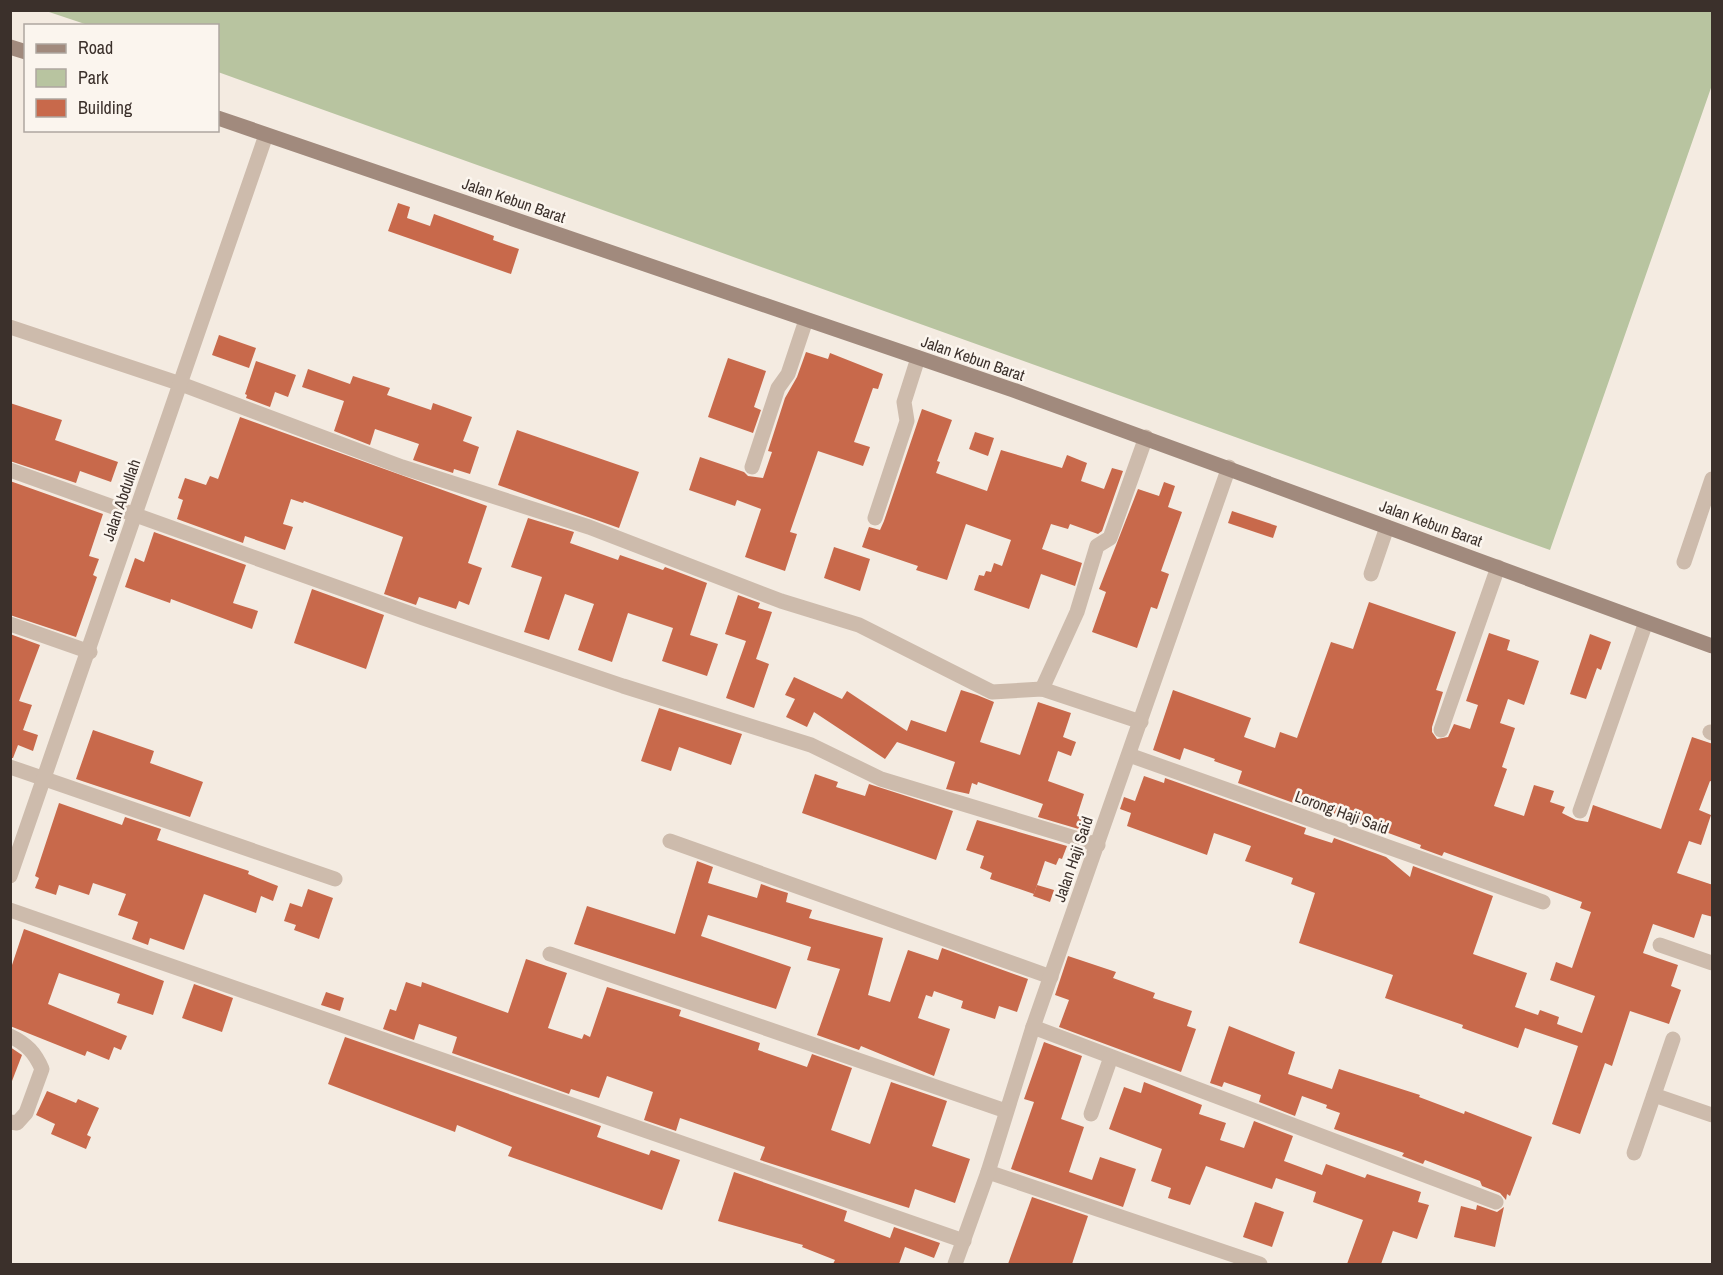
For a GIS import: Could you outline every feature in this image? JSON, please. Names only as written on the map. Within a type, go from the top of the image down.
[{"type":"main road","name":"Jalan Kebun Barat","points":[[219,118],[1146,437],[1713,646]]},
{"type":"street","name":"Jalan Abdullah","points":[[10,876],[90,652],[134,516],[266,135]]},
{"type":"street","points":[[752,467],[778,388],[788,374],[806,320]]},
{"type":"street","points":[[10,327],[180,384],[402,467],[589,527],[781,601],[859,625],[992,692],[1042,689],[1141,722]]},
{"type":"street","points":[[875,518],[907,422],[903,402],[918,358]]},
{"type":"street","points":[[1042,689],[1077,612],[1097,546],[1110,538],[1146,437]]},
{"type":"street","name":"Jalan Haji Said","points":[[955,1264],[1033,1027],[1229,467]]},
{"type":"street","points":[[10,470],[134,516],[623,686],[811,745],[881,779],[1098,845]]},
{"type":"street","points":[[1684,562],[1713,479]]},
{"type":"street","points":[[1371,574],[1387,527]]},
{"type":"street","points":[[1441,730],[1498,567]]},
{"type":"street","points":[[1580,812],[1646,622]]},
{"type":"street","points":[[10,624],[90,652]]},
{"type":"street","name":"Lorong Haji Said","points":[[1129,755],[1543,902]]},
{"type":"street","points":[[10,767],[335,879]]},
{"type":"street","points":[[670,841],[1051,977]]},
{"type":"street","points":[[10,910],[964,1241]]},
{"type":"street","points":[[1660,945],[1713,963]]},
{"type":"street","points":[[550,954],[1006,1111]]},
{"type":"street","points":[[1033,1027],[1496,1202]]},
{"type":"street","points":[[10,1036],[24,1043],[35,1054],[42,1069],[26,1113],[16,1122],[10,1122]]},
{"type":"street","points":[[1634,1153],[1673,1039]]},
{"type":"street","points":[[1091,1114],[1111,1057]]},
{"type":"street","points":[[1654,1095],[1713,1115]]},
{"type":"street","points":[[987,1172],[1260,1264]]},
{"type":"green space","points":[[1712,10],[1712,85],[1550,550],[219,72],[219,24],[85,24],[46,11]]},
{"type":"building","points":[[398,203],[410,207],[407,218],[430,226],[434,214],[494,236],[493,240],[519,249],[511,274],[388,231]]},
{"type":"building","points":[[219,335],[256,348],[249,368],[212,355]]},
{"type":"building","points":[[806,352],[828,359],[830,353],[883,374],[878,389],[873,388],[854,442],[870,447],[863,466],[818,451],[790,532],[797,534],[785,571],[745,557],[761,509],[737,500],[735,506],[689,490],[700,457],[744,472],[748,476],[763,478],[772,452],[768,451],[785,398],[797,377]]},
{"type":"building","points":[[728,358],[766,371],[754,407],[761,410],[753,433],[708,417]]},
{"type":"building","points":[[256,361],[296,375],[288,397],[275,392],[270,407],[246,398],[245,394]]},
{"type":"building","points":[[308,369],[350,384],[353,376],[390,388],[387,395],[431,410],[433,403],[472,417],[463,441],[479,447],[470,474],[454,469],[453,473],[413,460],[419,444],[375,429],[370,445],[334,431],[344,401],[302,387]]},
{"type":"building","points":[[10,403],[62,420],[55,440],[118,462],[111,482],[80,471],[76,483],[10,461]]},
{"type":"building","points":[[922,409],[952,420],[937,461],[940,462],[936,473],[987,491],[1001,450],[1062,468],[1067,455],[1087,463],[1081,481],[1104,489],[1112,468],[1123,471],[1102,531],[1098,534],[1070,524],[1068,529],[1051,524],[1042,549],[1082,563],[1075,586],[1041,574],[1029,609],[974,590],[979,575],[984,576],[986,571],[991,572],[994,563],[1002,566],[1011,540],[966,524],[947,580],[916,570],[918,566],[862,547],[869,527],[880,530],[884,521]]},
{"type":"building","points":[[240,417],[487,506],[468,563],[482,568],[469,605],[459,601],[456,609],[419,597],[416,605],[384,594],[403,537],[304,501],[303,503],[291,499],[283,524],[293,527],[285,550],[245,536],[243,543],[177,519],[183,500],[178,498],[185,478],[206,485],[210,476],[218,479]]},
{"type":"building","points":[[517,430],[639,472],[619,528],[498,485]]},
{"type":"building","points":[[975,432],[994,438],[988,456],[969,449]]},
{"type":"building","points":[[10,481],[103,514],[89,556],[99,559],[93,575],[97,577],[76,637],[10,615]]},
{"type":"building","points":[[1164,482],[1175,486],[1168,507],[1182,512],[1161,571],[1169,574],[1157,609],[1151,607],[1137,648],[1092,632],[1106,592],[1099,589],[1138,489],[1159,496]]},
{"type":"building","points":[[1232,511],[1277,526],[1273,538],[1228,523]]},
{"type":"building","points":[[528,518],[574,532],[570,543],[618,560],[620,555],[663,570],[665,567],[707,583],[690,635],[718,644],[707,676],[662,661],[673,628],[628,613],[612,662],[578,650],[594,604],[565,594],[549,640],[524,632],[542,577],[511,567]]},
{"type":"building","points":[[154,532],[246,565],[233,603],[258,611],[252,629],[171,599],[170,603],[125,587],[135,558],[144,562]]},
{"type":"building","points":[[834,547],[870,559],[860,591],[824,578]]},
{"type":"building","points":[[312,589],[384,615],[366,669],[294,643]]},
{"type":"building","points":[[738,595],[760,603],[758,608],[772,612],[756,659],[769,664],[754,708],[726,698],[746,641],[725,634]]},
{"type":"building","points":[[1369,602],[1456,632],[1436,690],[1443,692],[1432,727],[1432,732],[1437,739],[1448,737],[1454,724],[1470,729],[1478,705],[1466,701],[1489,633],[1510,640],[1507,650],[1539,661],[1524,705],[1508,699],[1500,723],[1515,728],[1502,767],[1507,769],[1494,806],[1524,816],[1534,785],[1554,791],[1550,802],[1565,807],[1562,813],[1576,820],[1588,822],[1593,805],[1661,829],[1692,737],[1713,744],[1713,782],[1710,781],[1699,810],[1711,815],[1701,845],[1689,841],[1677,873],[1713,885],[1713,917],[1702,914],[1694,938],[1653,924],[1643,953],[1678,965],[1671,986],[1681,990],[1669,1024],[1630,1011],[1612,1066],[1605,1063],[1580,1134],[1552,1124],[1578,1046],[1525,1028],[1518,1048],[1462,1028],[1463,1025],[1385,998],[1393,975],[1299,943],[1315,893],[1291,884],[1293,878],[1245,861],[1251,846],[1214,833],[1207,855],[1127,826],[1131,813],[1120,809],[1124,797],[1135,801],[1144,776],[1164,783],[1165,778],[1306,828],[1304,834],[1332,843],[1334,838],[1386,857],[1410,877],[1413,866],[1493,896],[1473,954],[1527,973],[1515,1007],[1538,1015],[1540,1010],[1559,1017],[1557,1024],[1582,1033],[1595,996],[1550,980],[1556,962],[1572,968],[1591,912],[1580,908],[1582,902],[1444,852],[1442,856],[1420,848],[1421,845],[1342,816],[1314,807],[1313,810],[1238,783],[1242,771],[1184,748],[1180,760],[1153,750],[1173,690],[1251,718],[1244,737],[1275,748],[1280,732],[1297,738],[1331,642],[1353,649]]},
{"type":"building","points":[[10,634],[40,645],[19,701],[32,705],[23,730],[38,735],[33,751],[18,745],[13,758],[10,758]]},
{"type":"building","points":[[1590,634],[1611,642],[1601,670],[1597,668],[1586,699],[1570,694]]},
{"type":"building","points":[[794,677],[842,699],[847,691],[907,731],[911,720],[946,732],[961,690],[977,695],[994,702],[980,742],[1020,755],[1038,702],[1071,713],[1063,737],[1076,742],[1071,756],[1058,751],[1048,781],[1084,794],[1077,816],[1086,819],[1082,830],[1038,817],[1043,804],[978,782],[977,785],[972,783],[969,794],[946,789],[955,762],[897,742],[885,759],[814,712],[807,727],[786,717],[795,699],[785,695]]},
{"type":"building","points":[[659,708],[742,734],[731,765],[679,747],[671,771],[641,761]]},
{"type":"building","points":[[93,730],[154,751],[150,763],[203,782],[190,817],[76,779]]},
{"type":"building","points":[[815,774],[838,782],[836,787],[865,796],[869,784],[953,811],[936,860],[802,813]]},
{"type":"building","points":[[59,803],[122,825],[125,817],[161,829],[157,840],[249,871],[248,874],[278,886],[273,901],[261,896],[256,913],[204,894],[184,950],[150,938],[148,945],[132,939],[138,922],[118,915],[126,894],[93,883],[89,895],[59,885],[56,895],[35,888],[39,878],[35,876]]},
{"type":"building","points":[[977,820],[1067,846],[1062,859],[1059,858],[1056,865],[1045,861],[1034,894],[990,879],[992,873],[980,868],[984,856],[966,850]]},
{"type":"building","points":[[697,861],[713,867],[708,883],[757,898],[761,884],[788,893],[786,902],[812,910],[809,918],[883,938],[868,995],[890,1002],[908,950],[938,960],[942,948],[1028,979],[1017,1012],[999,1006],[995,1019],[961,1008],[963,1001],[934,991],[932,997],[926,995],[918,1018],[950,1029],[934,1076],[861,1046],[859,1050],[817,1035],[840,969],[807,960],[811,947],[708,915],[701,936],[791,967],[776,1009],[574,944],[587,906],[675,934]]},
{"type":"building","points":[[1037,885],[1054,890],[1050,902],[1033,896]]},
{"type":"building","points":[[308,889],[333,898],[319,939],[294,930],[296,925],[284,921],[290,903],[302,907]]},
{"type":"building","points":[[24,929],[164,981],[153,1015],[117,1003],[120,994],[59,973],[48,1004],[127,1036],[121,1050],[114,1047],[109,1060],[87,1051],[85,1056],[10,1026],[10,971]]},
{"type":"building","points":[[1068,956],[1116,972],[1113,978],[1155,993],[1153,998],[1192,1011],[1187,1026],[1196,1029],[1181,1072],[1059,1027],[1069,1000],[1055,995]]},
{"type":"building","points":[[526,959],[567,973],[548,1028],[582,1039],[584,1034],[590,1037],[607,987],[681,1010],[679,1016],[760,1043],[758,1050],[807,1067],[812,1054],[852,1068],[831,1130],[870,1144],[891,1082],[947,1101],[932,1146],[970,1159],[955,1203],[915,1189],[909,1208],[760,1160],[765,1147],[680,1118],[676,1131],[644,1120],[653,1092],[607,1076],[599,1098],[571,1089],[569,1094],[452,1053],[457,1037],[419,1024],[414,1040],[383,1029],[390,1009],[396,1011],[406,982],[421,987],[422,982],[508,1013]]},
{"type":"building","points":[[194,984],[233,998],[222,1032],[182,1018]]},
{"type":"building","points":[[326,992],[344,998],[340,1011],[321,1005]]},
{"type":"building","points":[[1229,1026],[1295,1052],[1288,1074],[1332,1089],[1339,1069],[1420,1095],[1419,1097],[1464,1114],[1465,1111],[1532,1137],[1510,1196],[1507,1194],[1506,1200],[1500,1193],[1482,1186],[1480,1181],[1425,1160],[1423,1164],[1402,1156],[1404,1153],[1334,1129],[1340,1113],[1326,1108],[1327,1105],[1302,1096],[1295,1116],[1259,1102],[1261,1095],[1224,1082],[1222,1087],[1210,1083]]},
{"type":"building","points":[[345,1037],[601,1126],[597,1137],[649,1155],[651,1150],[680,1160],[662,1210],[508,1156],[512,1147],[457,1125],[455,1132],[328,1084]]},
{"type":"building","points":[[1044,1042],[1082,1056],[1061,1119],[1084,1127],[1069,1172],[1092,1180],[1100,1157],[1136,1169],[1123,1207],[1011,1169],[1034,1102],[1024,1099]]},
{"type":"building","points":[[10,1047],[22,1055],[12,1081],[10,1081]]},
{"type":"building","points":[[1144,1082],[1202,1105],[1199,1114],[1226,1123],[1220,1140],[1244,1148],[1254,1121],[1293,1136],[1284,1161],[1322,1175],[1326,1164],[1365,1178],[1367,1174],[1421,1192],[1418,1202],[1429,1205],[1417,1239],[1393,1231],[1381,1264],[1347,1264],[1363,1220],[1313,1202],[1316,1192],[1276,1178],[1272,1189],[1206,1166],[1190,1205],[1168,1198],[1171,1188],[1151,1181],[1162,1149],[1109,1129],[1124,1087],[1141,1093]]},
{"type":"building","points":[[47,1091],[76,1103],[78,1099],[99,1108],[87,1135],[91,1137],[86,1149],[51,1134],[55,1124],[36,1115]]},
{"type":"building","points":[[734,1172],[847,1211],[844,1221],[890,1238],[894,1227],[940,1243],[934,1258],[905,1247],[899,1264],[833,1264],[835,1260],[802,1247],[803,1245],[718,1221]]},
{"type":"building","points":[[1032,1197],[1088,1216],[1072,1264],[1008,1264]]},
{"type":"building","points":[[1255,1202],[1284,1212],[1272,1247],[1243,1237]]},
{"type":"building","points":[[1477,1205],[1497,1212],[1504,1207],[1495,1247],[1454,1237],[1461,1206],[1476,1210]]}]
